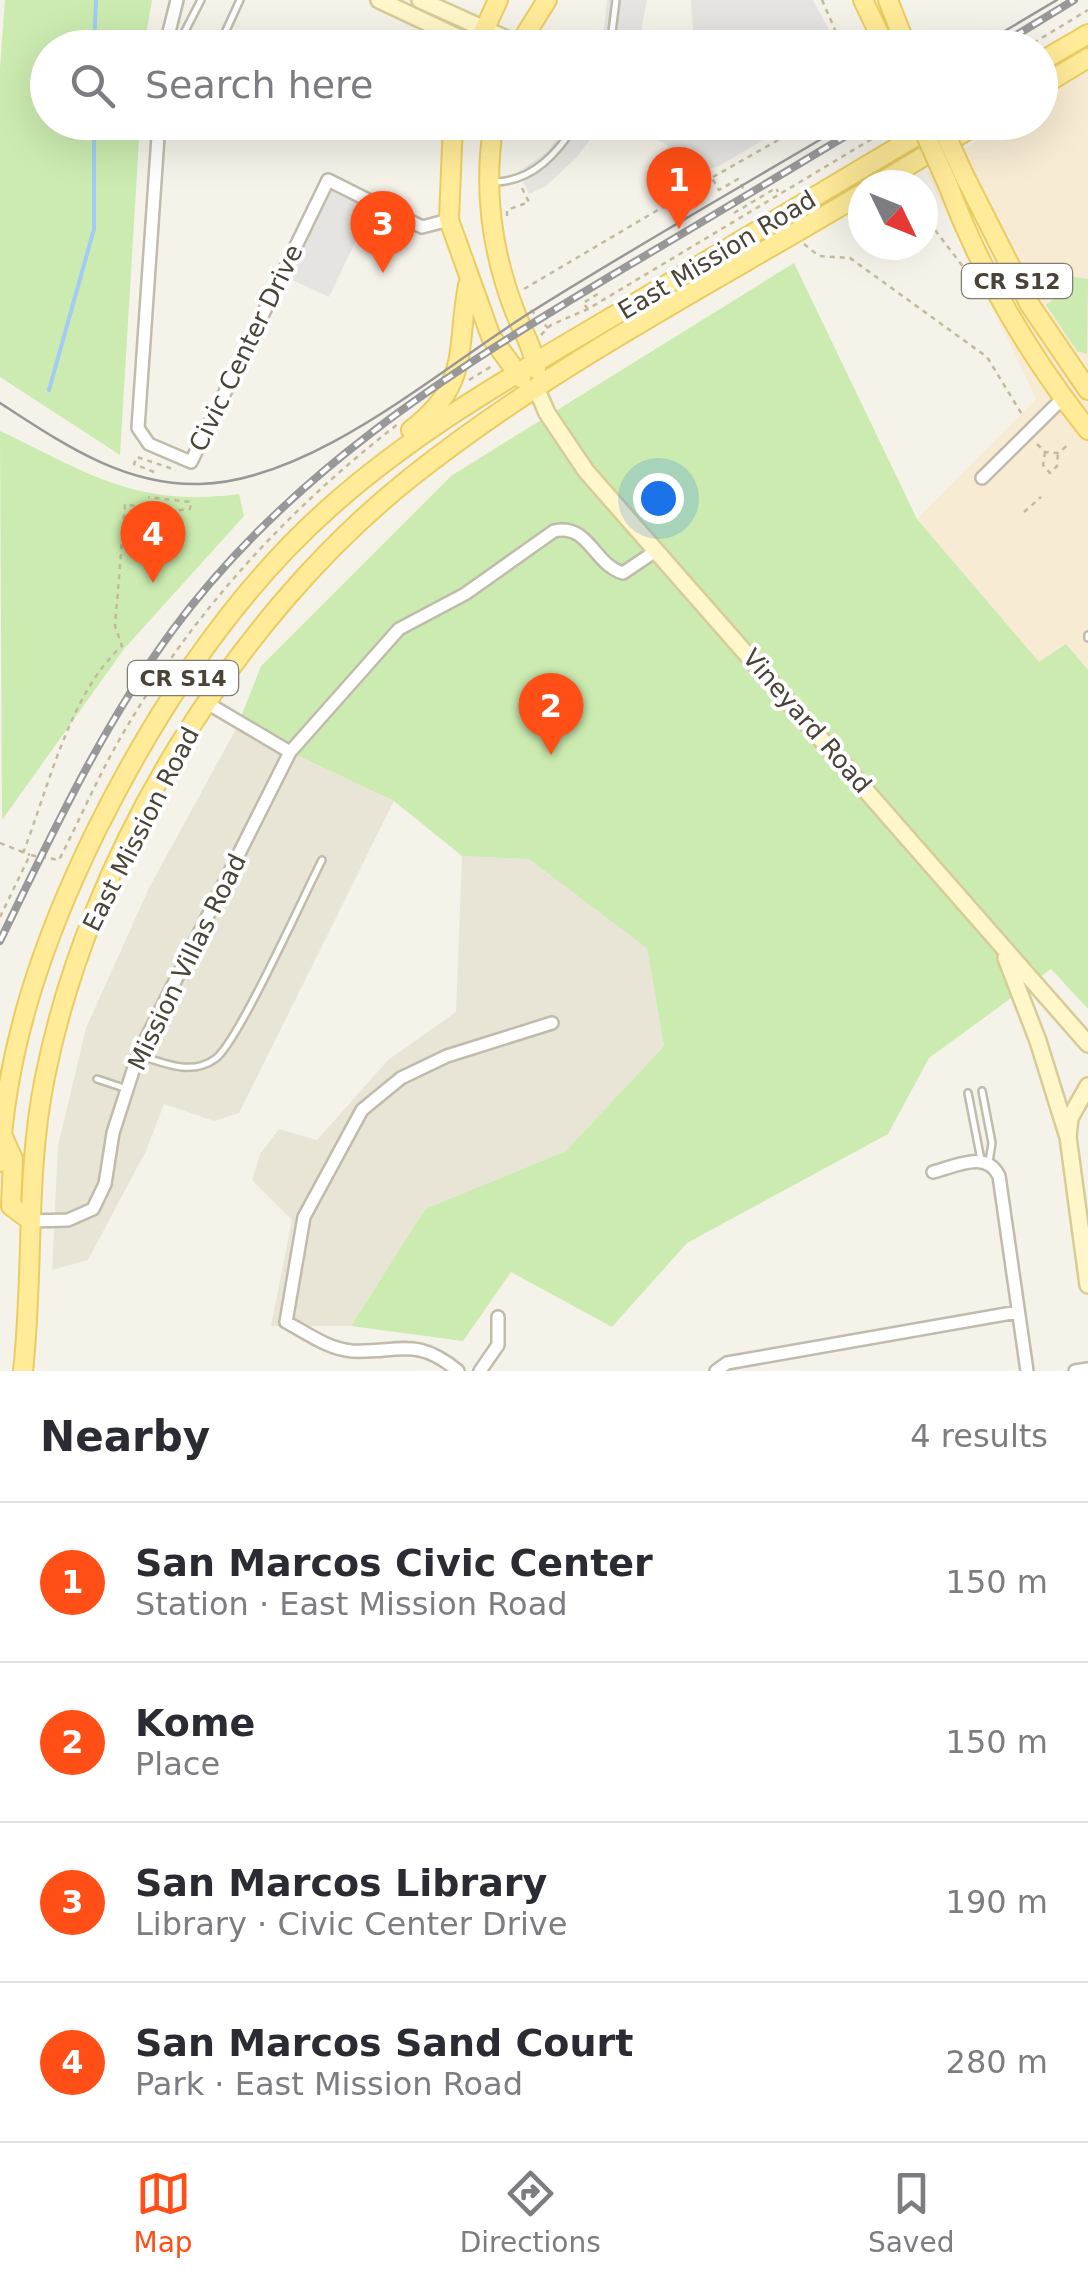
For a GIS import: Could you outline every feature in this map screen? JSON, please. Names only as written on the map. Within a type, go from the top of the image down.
[{"type":"main road","points":[[378,0],[450,30]]},
{"type":"main road","points":[[420,0],[462,30]]},
{"type":"main road","points":[[484,30],[498,0]]},
{"type":"main road","points":[[530,30],[547,0]]},
{"type":"main road","points":[[862,0],[877,30]]},
{"type":"main road","points":[[888,0],[900,30]]},
{"type":"main road","points":[[1058,52],[1088,34]]},
{"type":"main road","points":[[1058,76],[1088,58]]},
{"type":"main road","points":[[453,140],[449,220],[469,280],[491,338],[515,373],[537,390]]},
{"type":"main road","points":[[492,140],[488,182],[498,261],[535,362],[537,390]]},
{"type":"main road","name":"East Mission Road","points":[[0,1162],[22,1022],[51,930],[125,774],[212,637],[329,508],[446,417],[906,140]]},
{"type":"main road","name":"CR S12","points":[[941,140],[1004,310],[1088,430]]},
{"type":"main road","points":[[901,170],[952,140]]},
{"type":"main road","name":"CR S12","points":[[956,180],[1030,305],[1086,382]]},
{"type":"main road","name":"East Mission Road","points":[[23,1371],[44,1080],[73,971],[146,808],[207,703],[308,574],[348,532],[453,445],[848,202]]},
{"type":"main road","points":[[329,508],[445,394],[458,369],[465,339],[463,312],[469,280]]},
{"type":"main road","points":[[1063,398],[1086,382]]},
{"type":"main road","name":"Vineyard Road","points":[[537,390],[547,413],[586,470],[1088,1044]]},
{"type":"main road","points":[[1001,945],[1038,1041],[1057,1112],[1068,1137]]},
{"type":"main road","points":[[1088,1086],[1070,1118],[1068,1137],[1088,1285]]},
{"type":"main road","points":[[2,1134],[14,1159],[11,1206],[31,1221]]},
{"type":"street","points":[[170,30],[177,0]]},
{"type":"street","name":"Civic Center Drive","points":[[158,140],[138,428],[150,444],[191,462],[328,180],[422,227],[449,220]]},
{"type":"street","points":[[982,478],[1063,398]]},
{"type":"street","name":"Mission Villas Road","points":[[31,1221],[68,1220],[92,1208],[105,1184],[113,1133],[138,1055],[290,752],[399,629],[465,594],[554,531],[568,528],[581,534],[609,569],[623,573],[656,550]]},
{"type":"street","points":[[207,703],[290,752]]},
{"type":"street","points":[[458,1371],[436,1353],[409,1346],[352,1351],[331,1347],[286,1322],[304,1217],[362,1110],[402,1078],[447,1056],[552,1023]]},
{"type":"street","points":[[934,1172],[985,1161],[1000,1176],[1026,1371]]},
{"type":"street","points":[[716,1371],[727,1363],[1018,1312]]},
{"type":"street","points":[[480,1371],[498,1345],[498,1316]]},
{"type":"street","points":[[1075,1371],[1088,1369]]},
{"type":"lane","points":[[186,30],[201,0]]},
{"type":"lane","points":[[226,30],[240,0]]},
{"type":"lane","points":[[612,30],[616,0]]},
{"type":"lane","points":[[488,182],[518,179],[544,163],[563,140]]},
{"type":"lane","points":[[138,1055],[186,1070],[216,1059],[234,1033],[322,860]]},
{"type":"lane","points":[[98,1079],[127,1088]]},
{"type":"lane","points":[[982,1091],[992,1144],[985,1161]]},
{"type":"lane","points":[[968,1093],[985,1161]]},
{"type":"path","points":[[822,0],[836,30]]},
{"type":"path","points":[[1055,30],[1088,10]]},
{"type":"path","points":[[520,277],[524,290],[778,140]]},
{"type":"path","points":[[712,178],[719,190],[738,179],[751,202]]},
{"type":"path","points":[[508,227],[507,210],[529,202],[518,179]]},
{"type":"path","points":[[734,213],[776,188],[780,194]]},
{"type":"path","points":[[938,234],[972,280],[978,280]]},
{"type":"path","points":[[803,242],[820,256],[850,258],[987,356],[1023,416]]},
{"type":"path","points":[[588,309],[584,302],[601,292]]},
{"type":"path","points":[[529,307],[549,329]]},
{"type":"path","points":[[1034,442],[1045,452],[1058,453],[1069,444]]},
{"type":"path","points":[[1045,452],[1043,465],[1050,472],[1057,466],[1058,453]]},
{"type":"path","points":[[154,472],[134,464],[137,456],[174,473],[177,466]]},
{"type":"path","points":[[23,853],[51,770],[88,689],[122,646],[115,626],[125,504],[165,512],[190,509],[190,502],[148,497]]},
{"type":"path","points":[[1024,512],[1041,497]]},
{"type":"path","points":[[0,843],[30,855]]},
{"type":"shaded area","points":[[607,0],[647,0],[641,30],[604,30]]},
{"type":"shaded area","points":[[691,0],[813,0],[829,30],[693,30]]},
{"type":"shaded area","points":[[1088,69],[1088,670],[1066,645],[1039,663],[917,519],[1036,399],[938,196],[938,170],[932,170],[978,140],[1058,140],[1058,88]]},
{"type":"shaded area","points":[[556,140],[590,140],[546,186],[529,194],[518,172],[546,153]]},
{"type":"shaded area","points":[[657,140],[763,140],[719,166],[701,171],[678,161],[666,144]]},
{"type":"shaded area","points":[[328,189],[371,209],[329,297],[286,277]]},
{"type":"shaded area","points":[[237,727],[394,801],[239,1113],[214,1121],[164,1104],[146,1151],[88,1260],[52,1270],[58,1146],[86,1028],[149,888]]},
{"type":"shaded area","points":[[462,856],[529,859],[647,947],[664,1046],[566,1151],[425,1209],[351,1326],[271,1326],[292,1220],[252,1180],[260,1154],[279,1129],[317,1140],[388,1060],[456,1012]]},
{"type":"green space","points":[[5,0],[152,0],[147,30],[30,30],[30,140],[139,140],[120,455],[0,377],[0,68]]},
{"type":"green space","points":[[794,263],[917,519],[1039,662],[1066,644],[1088,670],[1088,1009],[1051,969],[929,1058],[888,1134],[687,1243],[612,1327],[511,1272],[463,1341],[351,1326],[425,1209],[566,1151],[664,1046],[647,948],[529,859],[462,856],[394,801],[237,727],[261,666],[451,476]]},
{"type":"green space","points":[[1062,275],[1088,279],[1087,354],[1077,351],[1046,305],[1061,293]]},
{"type":"green space","points":[[0,431],[87,473],[142,491],[203,497],[239,494],[244,516],[124,649],[2,820]]},
{"type":"waterway","points":[[95,30],[96,0]]},
{"type":"waterway","points":[[49,390],[94,229],[94,140]]},
{"type":"tram line","points":[[1006,30],[1057,0]]},
{"type":"tram line","points":[[0,403],[47,433],[119,470],[172,483],[243,478],[286,464],[373,419],[531,312],[819,140]]},
{"type":"railway","points":[[1025,30],[1074,0]]},
{"type":"railway","points":[[0,941],[122,705],[172,631],[217,575],[266,524],[318,476],[429,391],[609,277],[839,140]]},
{"type":"place","name":"San Marcos Civic Center","points":[[679,229]]},
{"type":"place","name":"San Marcos Library","points":[[383,273]]},
{"type":"place","name":"San Marcos Sand Court","points":[[153,583]]},
{"type":"place","name":"Kome","points":[[551,755]]}]
